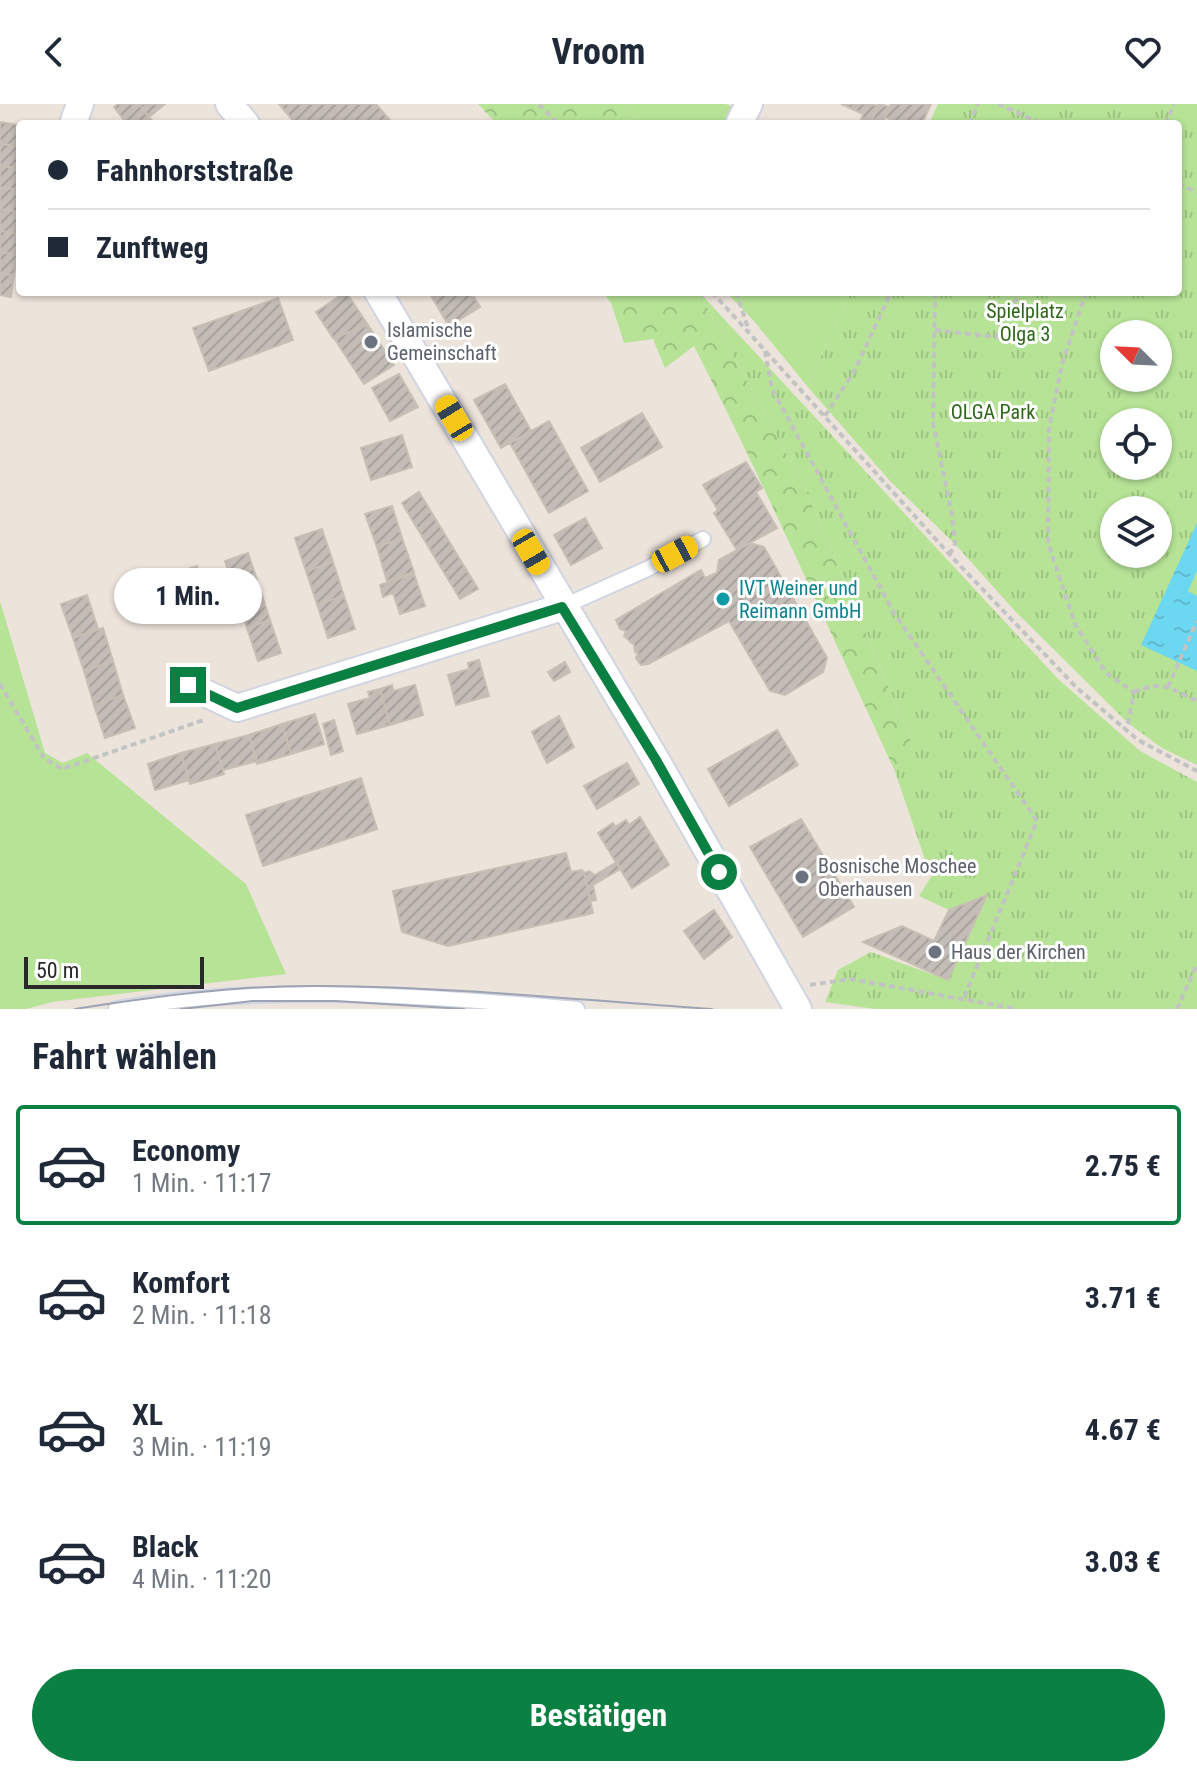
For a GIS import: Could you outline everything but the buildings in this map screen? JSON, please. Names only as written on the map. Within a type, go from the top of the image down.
[{"type":"street","points":[[229,104],[243,120]]},
{"type":"street","points":[[380,296],[562,607],[656,760],[794,1002]]},
{"type":"street","points":[[188,685],[237,708],[562,607]]},
{"type":"lane","points":[[562,607],[647,569],[703,539]]},
{"type":"lane","points":[[116,1009],[173,999],[284,992],[431,996],[577,1009]]},
{"type":"path","points":[[539,104],[554,120]]},
{"type":"path","points":[[998,104],[1034,120]]},
{"type":"path","points":[[716,296],[950,555],[1077,688],[1138,740],[1197,771]]},
{"type":"path","points":[[737,296],[750,333]]},
{"type":"path","points":[[825,416],[851,378],[889,296]]},
{"type":"path","points":[[935,296],[933,423],[952,515],[955,544],[950,555]]},
{"type":"path","points":[[934,330],[996,337],[1018,296]]},
{"type":"path","points":[[1085,296],[1062,364],[1049,428],[1048,543],[1075,624],[1106,673],[1134,692]]},
{"type":"path","points":[[765,351],[772,389],[894,613],[1037,821],[964,998]]},
{"type":"path","points":[[1168,687],[1197,621]]},
{"type":"path","points":[[0,684],[44,758],[62,769],[237,708]]},
{"type":"path","points":[[1134,692],[1154,684],[1197,701]]},
{"type":"path","points":[[1124,729],[1134,692]]},
{"type":"path","points":[[1177,1009],[1197,964]]},
{"type":"path","points":[[794,1002],[810,985],[850,979],[1017,1009]]},
{"type":"green space","points":[[478,104],[624,104],[635,120],[493,120]]},
{"type":"green space","points":[[624,104],[726,104],[736,109],[732,120],[635,120]]},
{"type":"green space","name":"OLGA Park","points":[[938,104],[1197,104],[1197,765],[1162,748],[1128,723],[890,481],[807,386],[849,296],[1182,296],[1182,120],[931,120]]},
{"type":"green space","points":[[606,296],[701,296],[804,486],[910,737],[912,757],[894,769],[694,346],[665,368],[653,339],[624,343]]},
{"type":"green space","points":[[701,296],[1058,679],[1140,751],[1197,782],[1197,1009],[875,1009],[825,1002],[838,970],[871,952],[948,980],[986,896],[949,910],[919,896],[931,877],[894,769],[911,757],[910,737],[804,486]]},
{"type":"green space","points":[[730,296],[849,296],[807,386]]},
{"type":"green space","points":[[0,601],[45,753],[63,763],[87,753],[246,884],[286,974],[52,1002],[26,1009],[0,1009]]},
{"type":"water","points":[[1197,523],[1197,571],[1188,591],[1197,596],[1197,671],[1141,645]]},
{"type":"tram line","points":[[75,1009],[199,992],[323,986],[468,991],[712,1009]]},
{"type":"tram line","points":[[181,1009],[253,1001],[336,1001],[464,1009]]},
{"type":"place","name":"Islamische Gemeinschaft","points":[[371,342]]},
{"type":"place","name":"IVT Weiner und Reimann GmbH","points":[[723,599]]},
{"type":"place","name":"Bosnische Moschee Oberhausen","points":[[802,877]]},
{"type":"place","name":"Haus der Kirchen","points":[[935,952]]},
{"type":"route","points":[[188,685],[237,708],[562,607],[656,760],[719,872]]},
{"type":"park label","name":"Spielplatz Olga 3","points":[[1025,322]]}]
